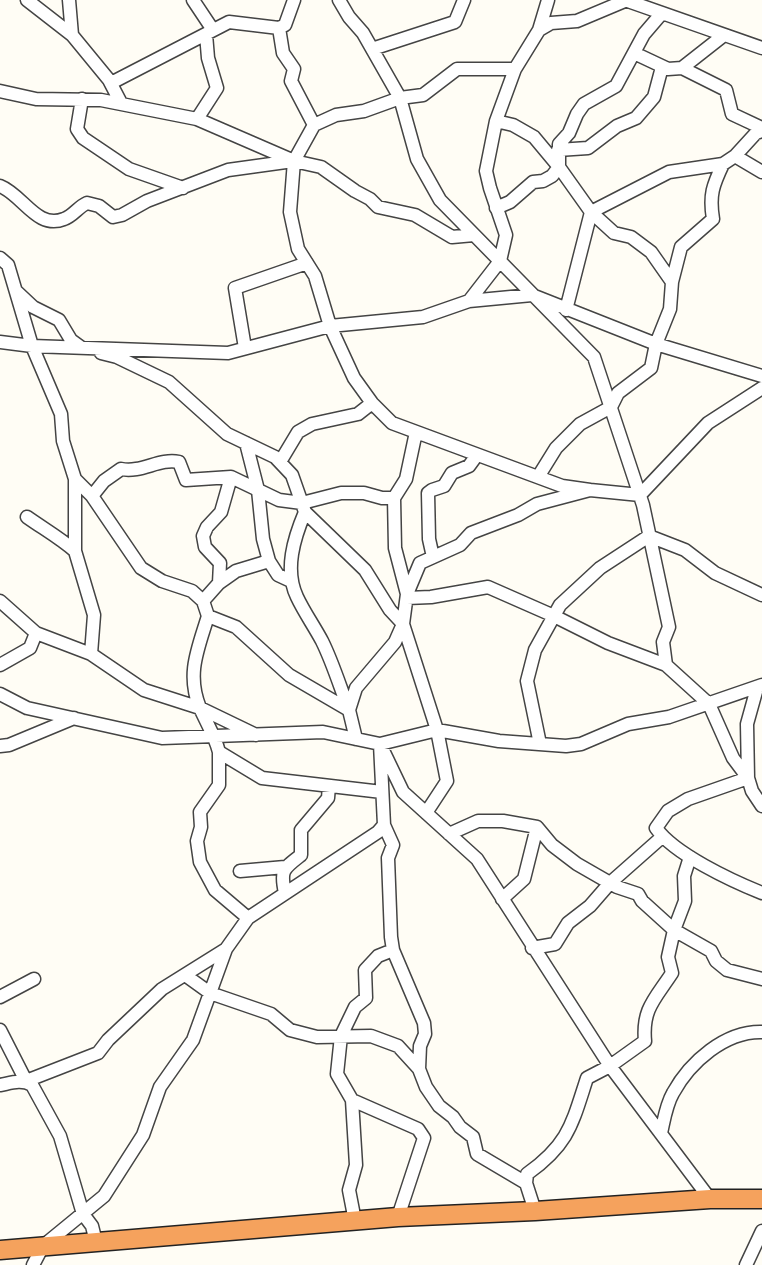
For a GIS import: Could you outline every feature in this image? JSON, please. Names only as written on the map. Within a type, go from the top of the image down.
[{"type":"highway","points":[[0,1250],[398,1217],[535,1211],[710,1199],[762,1199]]},
{"type":"street","points":[[27,0],[72,35],[111,83],[121,104]]},
{"type":"street","points":[[69,0],[72,35]]},
{"type":"street","points":[[193,0],[210,32],[208,58],[216,88],[197,119]]},
{"type":"street","points":[[111,83],[229,22],[279,28],[285,25],[294,0]]},
{"type":"street","points":[[339,0],[349,17],[363,33],[400,98],[417,159],[440,200],[594,357],[640,495],[650,536],[669,627],[663,642],[666,664]]},
{"type":"street","points":[[372,49],[455,22],[464,0]]},
{"type":"street","points":[[469,301],[500,261],[506,235],[486,171],[496,120],[514,69],[539,30],[548,0]]},
{"type":"street","points":[[539,30],[551,23],[577,21],[626,0],[762,48]]},
{"type":"street","points":[[496,208],[510,202],[533,182],[543,181],[552,176],[559,167],[560,144],[569,133],[577,114],[584,104],[616,86],[644,34],[662,13]]},
{"type":"street","points":[[279,28],[284,53],[294,69],[291,81],[314,125]]},
{"type":"street","points":[[682,68],[724,35]]},
{"type":"street","points":[[566,310],[591,212],[669,172],[723,164],[735,156],[762,129],[732,114],[726,90],[682,68],[668,69],[634,53]]},
{"type":"street","points":[[558,150],[588,148],[616,126],[636,118],[654,97],[662,67]]},
{"type":"street","points":[[514,69],[457,69],[423,95],[400,98],[364,111],[336,115],[314,125],[294,161],[290,212],[298,249],[315,276],[330,326],[354,378],[372,403],[392,423],[562,486],[640,495]]},
{"type":"street","points":[[0,91],[36,99],[101,100],[197,119],[294,161],[321,167],[370,199],[378,207],[415,214],[452,237],[474,235]]},
{"type":"street","points":[[82,99],[77,129],[84,138],[129,169],[183,188]]},
{"type":"street","points":[[496,120],[513,125],[534,137],[591,212],[614,233],[631,237],[651,252],[672,282]]},
{"type":"street","points":[[735,156],[762,171]]},
{"type":"street","points":[[0,186],[11,190],[41,219],[51,223],[66,219],[80,206],[87,203],[99,206],[113,217],[122,215],[147,201],[228,170],[294,161]]},
{"type":"street","points":[[538,477],[556,448],[580,424],[611,407],[618,393],[651,368],[656,344],[670,309],[672,282],[681,247],[713,219],[710,202],[713,185],[723,164]]},
{"type":"street","points":[[0,245],[32,346],[61,414],[63,441],[75,479],[75,551],[94,615],[91,654]]},
{"type":"street","points":[[245,348],[235,288],[307,263]]},
{"type":"street","points":[[15,290],[33,307],[58,320],[71,340],[79,347],[117,357],[169,382],[227,434],[275,457],[292,475],[303,508],[365,570],[390,610],[403,624],[437,730],[447,781],[426,813]]},
{"type":"street","points":[[0,342],[32,346],[228,353],[330,326],[423,316],[469,301],[532,295],[656,344],[762,376]]},
{"type":"street","points":[[640,495],[708,423],[762,388]]},
{"type":"street","points":[[280,462],[298,432],[312,424],[358,414],[372,403]]},
{"type":"street","points":[[407,596],[395,548],[394,498],[406,479],[416,432]]},
{"type":"street","points":[[246,443],[258,490],[263,539],[269,561],[278,575],[291,581]]},
{"type":"street","points":[[433,557],[429,539],[428,493],[432,489],[444,486],[452,473],[470,466],[477,455]]},
{"type":"street","points":[[92,496],[104,481],[121,469],[133,471],[170,460],[179,462],[186,480],[231,477],[279,500],[303,508],[341,493],[364,493],[382,498],[394,498]]},
{"type":"street","points":[[219,583],[219,563],[205,547],[203,536],[207,526],[221,512],[231,477]]},
{"type":"street","points":[[75,479],[92,496],[141,568],[162,581],[192,591],[203,601],[208,616],[193,668],[194,687],[200,708],[215,737],[219,752],[219,785],[200,812],[201,827],[197,842],[200,862],[215,891],[248,918]]},
{"type":"street","points":[[349,710],[356,688],[395,642],[403,624],[407,596],[420,563],[460,545],[471,533],[518,515],[537,504],[590,490]]},
{"type":"street","points":[[303,508],[290,566],[291,581],[296,596],[322,642],[349,710],[356,739]]},
{"type":"street","points":[[27,516],[51,534],[59,536],[75,551]]},
{"type":"street","points":[[650,536],[685,550],[715,573],[762,595]]},
{"type":"street","points":[[540,744],[527,681],[535,650],[560,605],[600,568],[650,536]]},
{"type":"street","points":[[203,601],[219,583],[236,571],[269,561]]},
{"type":"street","points":[[407,596],[430,597],[488,587],[554,616],[608,644],[666,664],[709,704],[732,758],[748,777]]},
{"type":"street","points":[[0,601],[36,633],[91,654],[144,690],[200,708],[257,735]]},
{"type":"street","points":[[208,616],[236,627],[289,675],[349,710]]},
{"type":"street","points":[[0,665],[30,648],[36,633]]},
{"type":"street","points":[[0,694],[27,708],[162,738],[323,732],[380,744],[437,730],[499,741],[566,746],[581,744],[628,724],[669,717],[760,686]]},
{"type":"street","points":[[760,686],[747,724],[748,777],[752,791],[762,806]]},
{"type":"street","points":[[0,746],[9,745],[74,718]]},
{"type":"street","points":[[380,744],[384,825],[393,845],[388,858],[391,937],[393,950],[424,1023],[425,1034],[420,1046],[419,1069]]},
{"type":"street","points":[[380,744],[403,792],[477,859],[532,948],[610,1066],[710,1199]]},
{"type":"street","points":[[219,752],[262,778],[382,792]]},
{"type":"street","points":[[748,777],[688,799],[668,811],[656,828],[662,837],[690,858],[728,877],[735,883],[762,894]]},
{"type":"street","points":[[285,893],[281,875],[285,867],[301,855],[301,830],[328,798],[328,786]]},
{"type":"street","points":[[449,834],[478,821],[503,821],[537,827],[552,845],[577,864],[638,894],[642,901],[674,930],[711,951],[716,961],[727,970],[762,979]]},
{"type":"street","points":[[33,1265],[43,1246],[104,1196],[143,1136],[159,1087],[193,1040],[226,949],[248,918],[378,832],[384,825]]},
{"type":"street","points":[[502,899],[524,879],[537,827]]},
{"type":"street","points":[[532,948],[555,944],[568,923],[590,906],[610,882],[662,837]]},
{"type":"street","points":[[535,1211],[526,1183],[527,1174],[548,1159],[570,1130],[588,1078],[610,1066],[645,1041],[643,1023],[648,1009],[672,973],[668,957],[674,930],[685,901],[684,876],[690,858]]},
{"type":"street","points":[[240,871],[285,867]]},
{"type":"street","points":[[0,1085],[26,1082],[98,1053],[108,1040],[162,989],[226,949]]},
{"type":"street","points":[[355,1221],[349,1190],[356,1165],[352,1100],[337,1074],[341,1036],[354,1007],[366,998],[365,970],[378,956],[393,950]]},
{"type":"street","points":[[185,975],[210,993],[271,1014],[290,1030],[317,1037],[371,1036],[398,1046],[419,1069],[426,1088],[439,1106],[474,1137],[477,1154],[526,1183]]},
{"type":"street","points":[[0,997],[34,979]]},
{"type":"street","points":[[0,1030],[26,1082],[32,1085],[60,1136],[83,1214],[92,1226],[96,1242]]},
{"type":"street","points":[[661,1133],[668,1103],[674,1091],[701,1057],[731,1038],[762,1032]]},
{"type":"street","points":[[352,1100],[418,1129],[424,1138],[398,1217]]},
{"type":"street","points":[[746,1265],[762,1231]]}]
